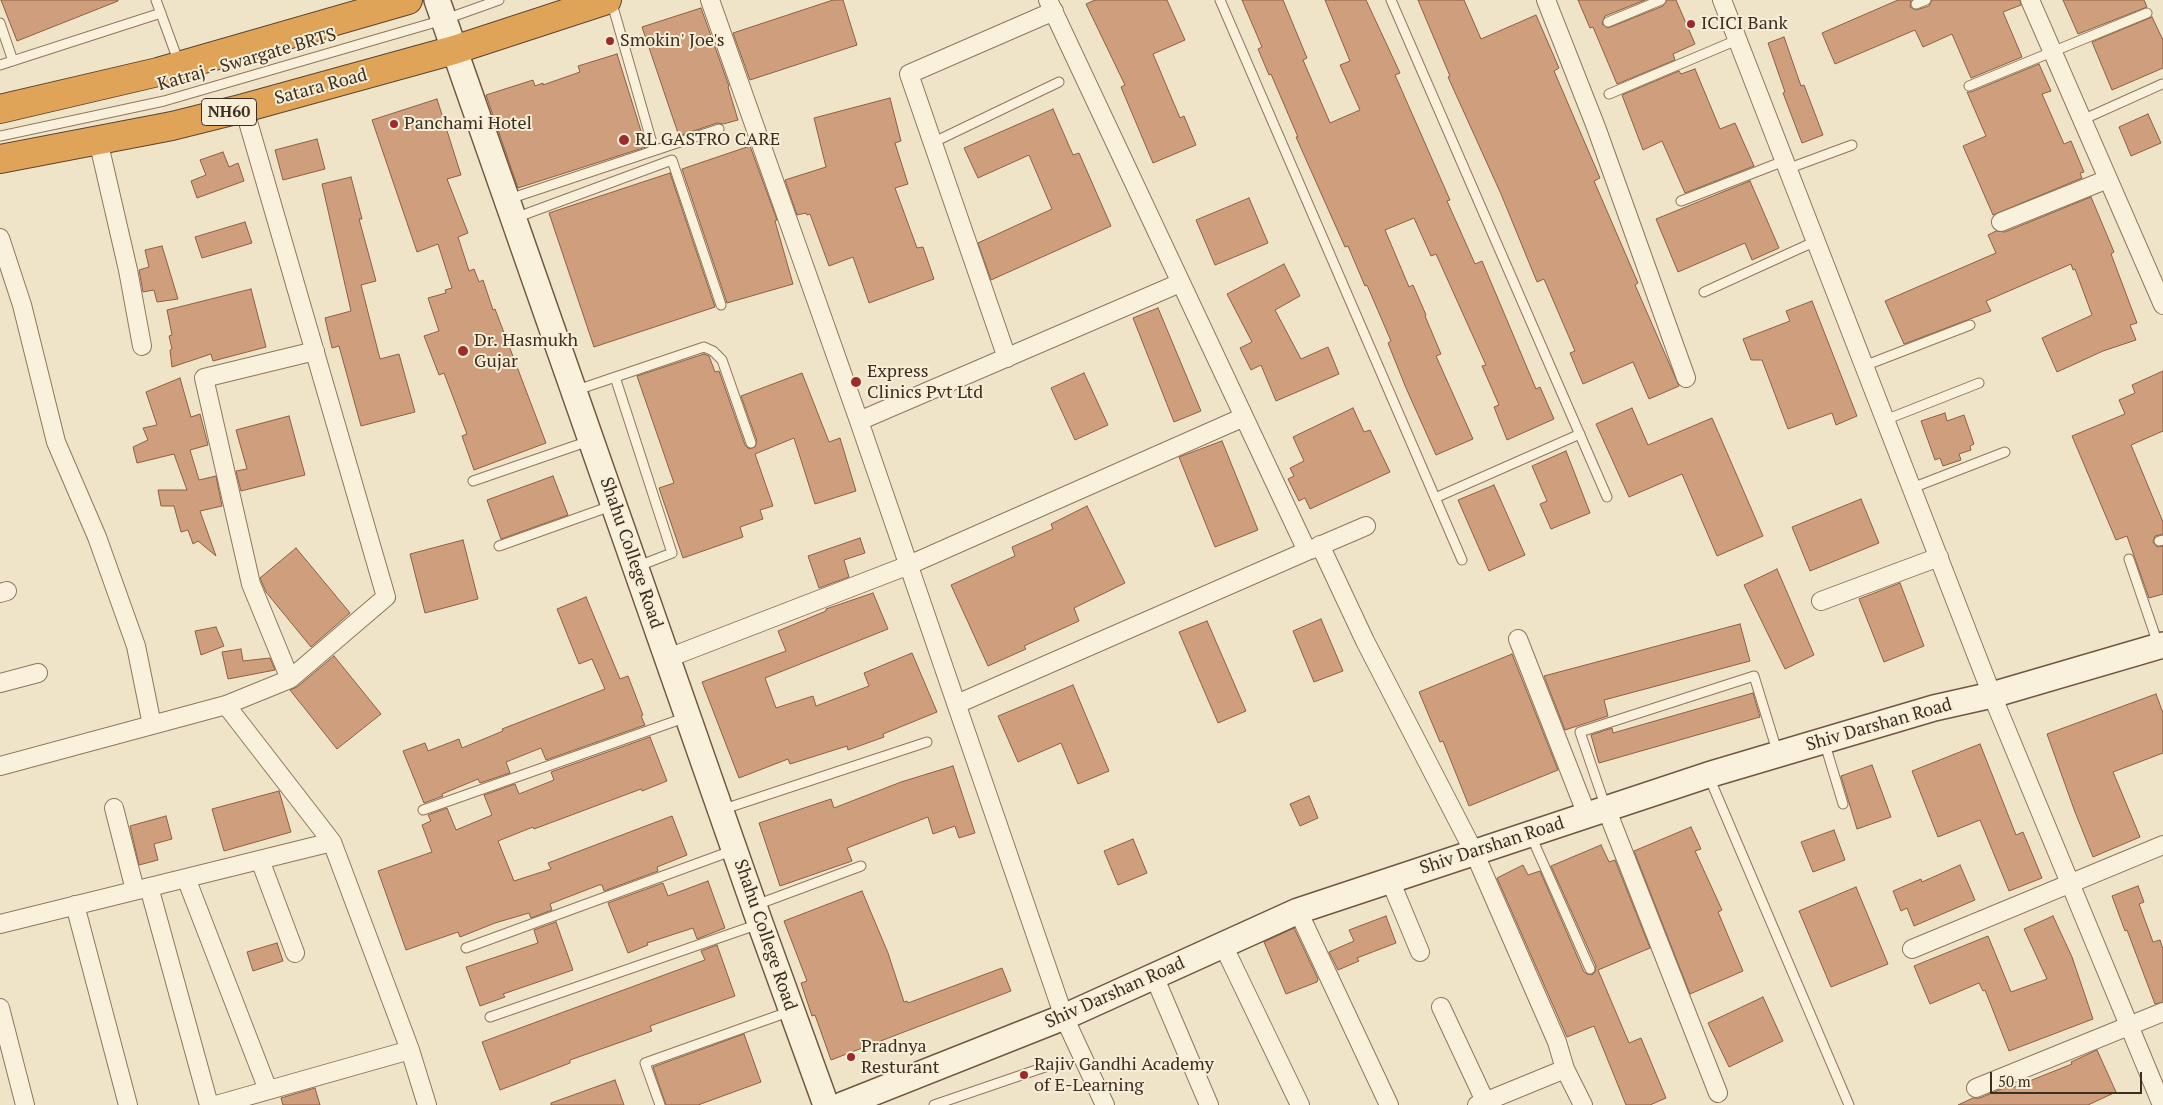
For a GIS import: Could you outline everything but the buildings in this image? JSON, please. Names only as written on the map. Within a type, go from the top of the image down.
[{"type":"highway","points":[[0,109],[179,66],[408,0]]},
{"type":"highway","name":"Satara Road","points":[[0,159],[172,126],[244,108],[454,50],[607,0]]},
{"type":"street","points":[[710,0],[909,564],[1064,1017],[1105,1105]]},
{"type":"street","points":[[1546,0],[1596,127],[1686,378]]},
{"type":"street","points":[[1722,0],[1992,695],[2162,1105]]},
{"type":"street","points":[[2030,0],[2163,305]]},
{"type":"street","points":[[1007,358],[909,74],[1051,6],[1244,417],[1313,548],[1365,641],[1474,852],[1557,1042],[1565,1069],[1583,1105]]},
{"type":"street","name":"Shahu College Road","points":[[440,10],[757,914],[826,1105]]},
{"type":"street","points":[[0,766],[226,705],[290,679],[386,597],[244,108]]},
{"type":"street","points":[[98,140],[131,286],[142,346]]},
{"type":"street","points":[[2001,222],[2108,179]]},
{"type":"street","points":[[0,238],[22,305],[56,442],[97,537],[136,646],[152,725]]},
{"type":"street","points":[[859,421],[1180,283]]},
{"type":"street","points":[[290,679],[251,584],[204,378],[315,351]]},
{"type":"street","points":[[668,658],[909,564],[1244,417]]},
{"type":"street","points":[[957,704],[1366,526]]},
{"type":"street","points":[[1821,601],[1939,558]]},
{"type":"street","points":[[1518,639],[1597,812],[1718,1093]]},
{"type":"street","name":"Shiv Darshan Road","points":[[842,1105],[1064,1017],[1298,911],[1708,775],[1934,708],[1992,695],[2161,646]]},
{"type":"street","points":[[0,683],[38,673]]},
{"type":"street","points":[[226,705],[332,842],[410,1050],[427,1105]]},
{"type":"street","points":[[114,808],[142,889],[209,1105]]},
{"type":"street","points":[[0,924],[332,842]]},
{"type":"street","points":[[1912,949],[2163,845]]},
{"type":"street","points":[[260,860],[295,952]]},
{"type":"street","points":[[186,878],[268,1090]]},
{"type":"street","points":[[1390,880],[1420,952]]},
{"type":"street","points":[[75,905],[128,1105]]},
{"type":"street","points":[[1298,911],[1389,1105]]},
{"type":"street","points":[[1223,945],[1300,1105]]},
{"type":"street","points":[[1154,976],[1209,1105]]},
{"type":"street","points":[[1441,1007],[1481,1103],[1565,1069]]},
{"type":"street","points":[[0,1008],[25,1105]]},
{"type":"street","points":[[1976,1088],[2163,1012]]},
{"type":"street","points":[[216,1105],[410,1050]]},
{"type":"lane","points":[[156,0],[179,66]]},
{"type":"lane","name":"Katraj - Swargate BRTS","points":[[0,136],[164,101],[440,10],[499,0]]},
{"type":"lane","points":[[611,0],[654,150]]},
{"type":"lane","points":[[1220,0],[1462,560]]},
{"type":"lane","points":[[1391,0],[1607,497]]},
{"type":"lane","points":[[1608,22],[1661,0]]},
{"type":"lane","points":[[1916,4],[1926,0]]},
{"type":"lane","points":[[0,65],[161,13]]},
{"type":"lane","points":[[1969,86],[2147,13]]},
{"type":"lane","points":[[0,23],[13,61]]},
{"type":"lane","points":[[1609,94],[1737,40]]},
{"type":"lane","points":[[932,143],[1059,82]]},
{"type":"lane","points":[[2082,120],[2162,84]]},
{"type":"lane","points":[[510,210],[654,150],[719,128]]},
{"type":"lane","points":[[1681,202],[1852,144]]},
{"type":"lane","points":[[510,210],[672,160],[720,305]]},
{"type":"lane","points":[[1704,292],[1816,241]]},
{"type":"lane","points":[[1864,366],[1970,325]]},
{"type":"lane","points":[[574,391],[704,346],[713,351],[722,360],[751,443]]},
{"type":"lane","points":[[615,377],[672,553],[636,567]]},
{"type":"lane","points":[[1885,420],[1979,383]]},
{"type":"lane","points":[[1435,498],[1580,434]]},
{"type":"lane","points":[[473,481],[591,440]]},
{"type":"lane","points":[[1912,488],[2005,452]]},
{"type":"lane","points":[[499,546],[614,505]]},
{"type":"lane","points":[[2129,558],[2161,646]]},
{"type":"lane","points":[[1597,812],[1580,732],[1754,676],[1778,754]]},
{"type":"lane","points":[[424,810],[688,716]]},
{"type":"lane","points":[[1824,741],[1844,804]]},
{"type":"lane","points":[[721,810],[927,742]]},
{"type":"lane","points":[[1708,775],[1849,1105]]},
{"type":"lane","points":[[1530,834],[1590,969]]},
{"type":"lane","points":[[466,948],[735,849]]},
{"type":"lane","points":[[490,1017],[757,914],[861,866]]},
{"type":"lane","points":[[660,1105],[645,1063],[792,1011]]},
{"type":"lane","points":[[934,1105],[1045,1066]]},
{"type":"place","name":"ICICI Bank","points":[[1691,24]]},
{"type":"place","name":"Smokin' Joe's","points":[[610,41]]},
{"type":"place","name":"Panchami Hotel","points":[[394,124]]},
{"type":"place","name":"RL GASTRO CARE","points":[[624,140]]},
{"type":"place","name":"Dr. Hasmukh Gujar","points":[[463,351]]},
{"type":"place","name":"Express Clinics Pvt Ltd","points":[[856,382]]},
{"type":"place","name":"Pradnya Resturant","points":[[851,1057]]},
{"type":"place","name":"Rajiv Gandhi Academy of E-Learning","points":[[1024,1075]]}]
